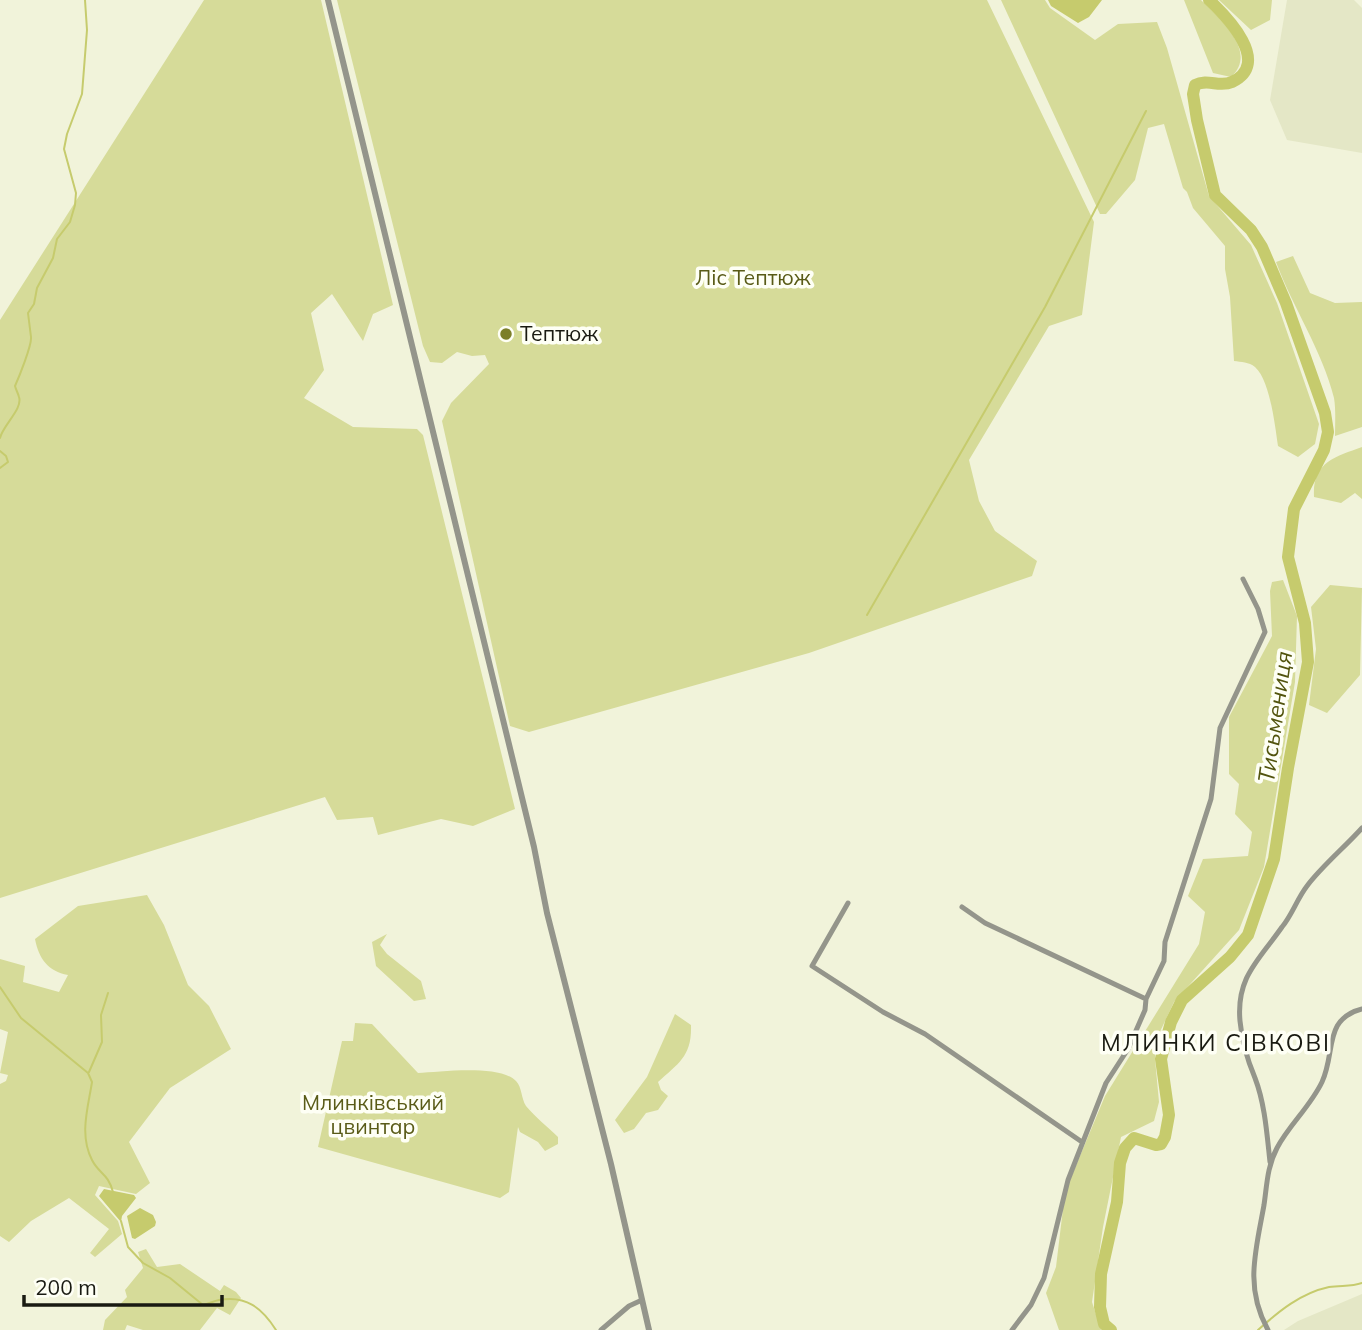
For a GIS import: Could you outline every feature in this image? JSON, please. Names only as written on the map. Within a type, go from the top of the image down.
[{"type":"street","points":[[328,0],[531,834],[552,933],[622,1209],[649,1330]]},
{"type":"street","points":[[1012,1330],[1031,1305],[1044,1278],[1052,1253],[1060,1206],[1082,1142],[1106,1083],[1128,1049],[1145,1010],[1146,999],[1164,961],[1165,942],[1210,799],[1220,728],[1265,632],[1243,579]]},
{"type":"street","points":[[1268,1330],[1259,1314],[1254,1282],[1254,1250],[1270,1162],[1266,1126],[1255,1078],[1248,1066],[1239,1002],[1249,970],[1282,928],[1307,886],[1362,828]]},
{"type":"street","points":[[848,903],[812,966],[883,1012],[925,1034],[1082,1142]]},
{"type":"street","points":[[962,907],[985,923],[1146,999]]},
{"type":"street","points":[[1270,1162],[1288,1130],[1318,1089],[1331,1058],[1336,1025],[1347,1014],[1362,1009]]},
{"type":"street","points":[[601,1330],[629,1306],[642,1300]]},
{"type":"shaded area","points":[[1048,0],[1102,0],[1089,17],[1078,23],[1051,6]]},
{"type":"shaded area","points":[[1287,0],[1354,0],[1362,8],[1362,153],[1287,140],[1270,100]]},
{"type":"shaded area","points":[[104,1189],[134,1195],[136,1198],[122,1216],[121,1222],[99,1196]]},
{"type":"shaded area","points":[[140,1208],[153,1215],[156,1222],[155,1226],[135,1239],[132,1238],[127,1216]]},
{"type":"shaded area","points":[[1362,1294],[1362,1330],[1284,1330],[1298,1321]]},
{"type":"green space","points":[[204,0],[321,0],[393,305],[373,314],[363,341],[332,294],[311,313],[324,370],[304,398],[353,427],[417,429],[423,435],[515,809],[473,826],[441,819],[378,835],[373,817],[337,820],[325,797],[0,898],[0,320]]},
{"type":"green space","name":"Ліс Тептюж","points":[[337,0],[987,0],[1094,222],[1082,315],[1049,326],[969,460],[979,501],[995,531],[1037,561],[1032,576],[809,653],[529,732],[510,726],[442,421],[451,403],[489,364],[485,355],[472,356],[457,352],[442,363],[430,362],[423,346]]},
{"type":"green space","points":[[1001,0],[1045,0],[1050,8],[1095,40],[1118,24],[1157,22],[1167,48],[1209,196],[1251,245],[1277,303],[1319,424],[1315,444],[1298,457],[1278,446],[1271,404],[1260,373],[1250,364],[1234,361],[1225,246],[1193,208],[1183,188],[1164,124],[1148,128],[1135,180],[1106,214],[1100,214]]},
{"type":"green space","points":[[1184,0],[1201,0],[1233,36],[1241,57],[1231,77],[1213,73]]},
{"type":"green space","points":[[1219,0],[1272,0],[1270,20],[1251,30]]},
{"type":"green space","points":[[1293,256],[1310,293],[1335,303],[1362,302],[1362,427],[1335,436],[1335,403],[1329,380],[1276,262]]},
{"type":"green space","points":[[1362,447],[1362,499],[1355,493],[1341,503],[1314,497],[1314,485],[1321,468],[1334,458]]},
{"type":"green space","points":[[1283,580],[1297,616],[1295,682],[1264,867],[1239,930],[1174,1002],[1157,1038],[1155,1059],[1159,1102],[1154,1121],[1121,1137],[1103,1227],[1092,1302],[1101,1330],[1059,1330],[1046,1293],[1056,1267],[1065,1192],[1105,1096],[1199,944],[1205,912],[1188,896],[1203,859],[1248,856],[1252,832],[1235,814],[1239,784],[1229,774],[1229,717],[1272,636],[1270,591],[1272,582]]},
{"type":"green space","points":[[1330,585],[1362,588],[1360,675],[1327,713],[1309,705],[1316,649],[1311,607]]},
{"type":"green space","points":[[147,895],[164,925],[188,985],[209,1006],[231,1049],[170,1088],[129,1142],[150,1183],[136,1194],[99,1186],[95,1195],[118,1221],[122,1234],[95,1257],[90,1253],[109,1229],[69,1198],[31,1221],[9,1242],[0,1236],[0,1084],[6,1081],[8,1075],[0,1073],[8,1032],[0,1029],[0,959],[25,966],[23,982],[59,992],[68,975],[46,963],[39,953],[35,939],[78,906]]},
{"type":"green space","points":[[387,934],[380,945],[387,954],[421,981],[426,999],[414,1001],[376,966],[372,942]]},
{"type":"green space","points":[[675,1014],[691,1025],[687,1052],[658,1082],[661,1090],[668,1096],[658,1110],[646,1113],[634,1129],[624,1133],[615,1120],[647,1077]]},
{"type":"green space","name":"Млинківський цвинтар","points":[[355,1023],[372,1024],[418,1073],[469,1070],[497,1072],[508,1076],[518,1083],[526,1106],[558,1137],[558,1144],[545,1151],[538,1142],[520,1132],[518,1127],[509,1192],[500,1198],[318,1147],[342,1041],[353,1041]]},
{"type":"green space","points":[[146,1249],[157,1267],[180,1264],[220,1291],[224,1285],[241,1298],[230,1315],[217,1308],[200,1330],[143,1330],[127,1325],[125,1330],[103,1330],[105,1320],[127,1297],[125,1290],[143,1268],[138,1252]]},
{"type":"waterway","points":[[0,438],[18,407],[19,397],[15,386],[31,341],[28,313],[34,304],[37,288],[53,258],[57,239],[70,222],[75,205],[76,193],[64,149],[82,94],[87,30],[85,0]]},
{"type":"waterway","name":"Тисьмениця","points":[[1111,1330],[1104,1324],[1100,1307],[1101,1274],[1117,1202],[1120,1163],[1125,1148],[1134,1138],[1156,1145],[1161,1144],[1165,1137],[1169,1115],[1161,1059],[1171,1022],[1182,1000],[1230,957],[1248,935],[1274,859],[1308,662],[1305,623],[1288,557],[1294,509],[1324,450],[1328,432],[1325,413],[1286,303],[1262,247],[1251,230],[1215,195],[1197,120],[1193,94],[1195,85],[1204,82],[1227,84],[1243,74],[1248,64],[1247,52],[1235,28],[1209,0]]},
{"type":"waterway","points":[[867,615],[1045,307],[1146,111]]},
{"type":"waterway","points":[[0,451],[8,462],[0,468]]},
{"type":"waterway","points":[[0,987],[21,1018],[88,1073],[92,1082],[85,1131],[88,1151],[109,1181],[113,1192]]},
{"type":"waterway","points":[[89,1072],[102,1042],[101,1015],[108,993]]},
{"type":"waterway","points":[[121,1221],[128,1247],[143,1263],[170,1278],[203,1305],[217,1300],[245,1301],[265,1315],[276,1330]]},
{"type":"waterway","points":[[1258,1330],[1300,1298],[1329,1287],[1362,1283]]},
{"type":"place","name":"Тептюж","points":[[506,334]]},
{"type":"district","name":"МЛИНКИ СІВКОВІ","points":[[1216,1043]]}]
